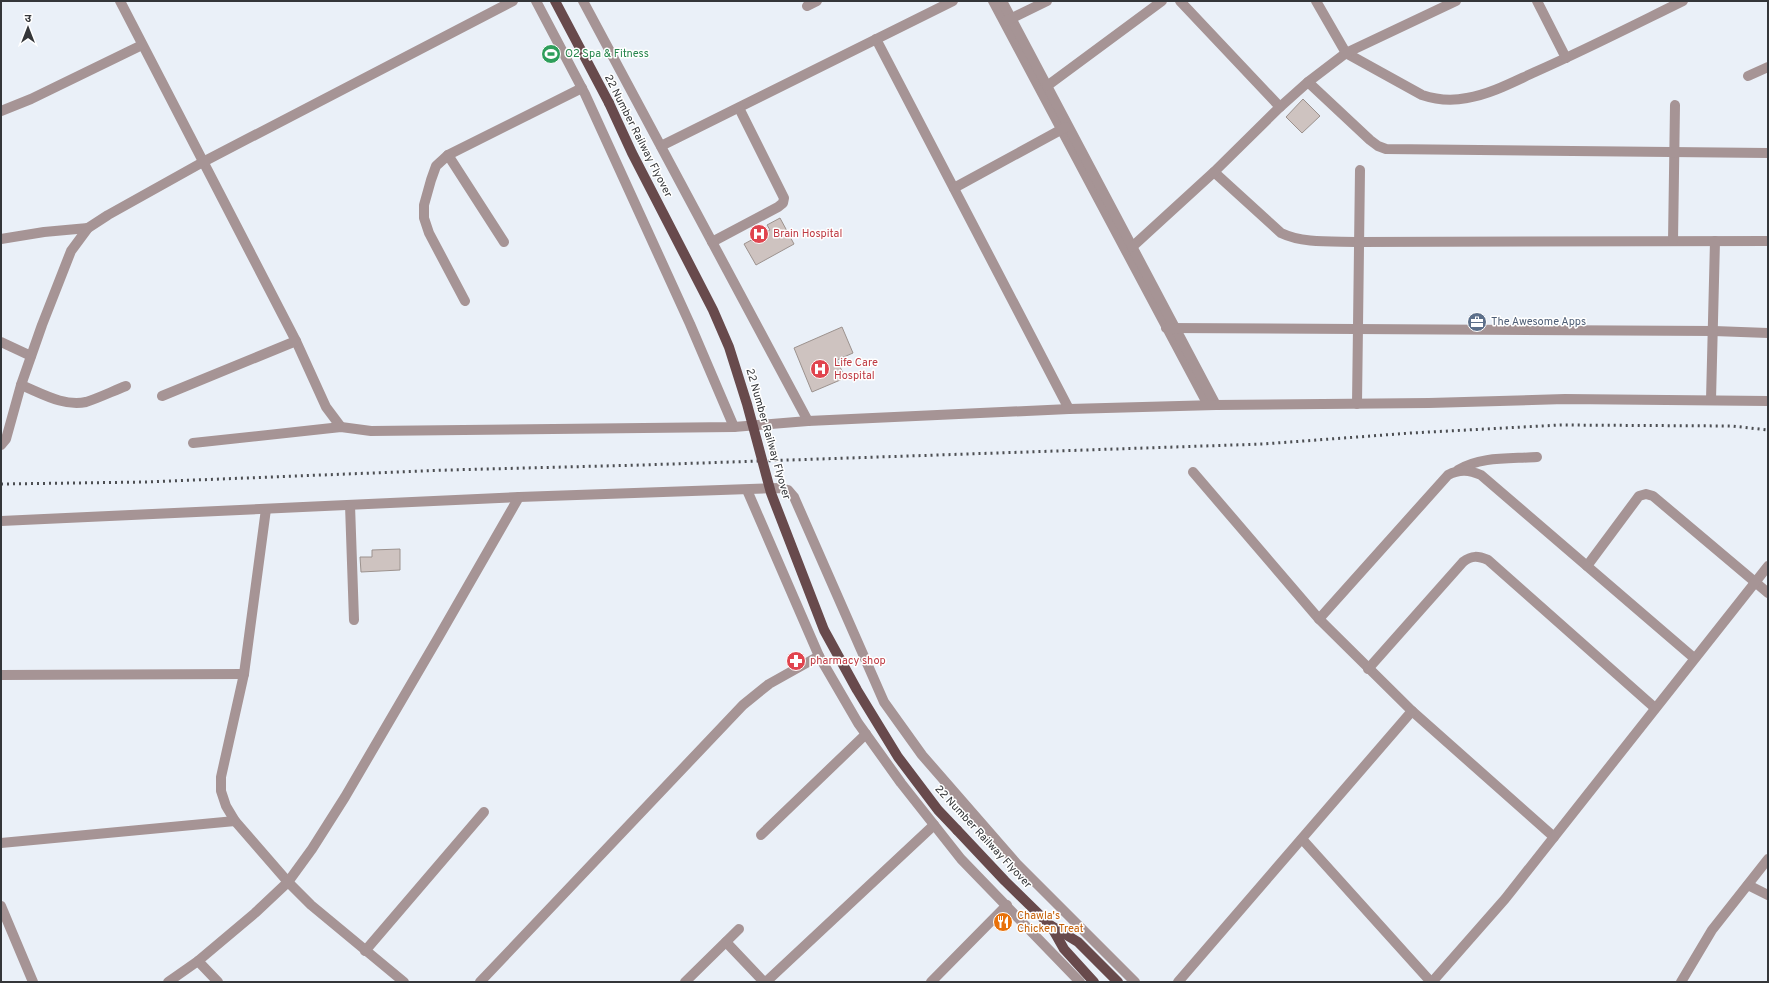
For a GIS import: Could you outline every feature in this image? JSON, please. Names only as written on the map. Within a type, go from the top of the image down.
[{"type":"main road","name":"22 Number Railway Flyover","points":[[556,1],[713,310],[729,347],[747,404],[771,493],[824,630],[857,690],[898,757],[938,810],[1004,881],[1050,925],[1078,942],[1118,982]]},
{"type":"main road","name":"22 Number Railway Flyover","points":[[1050,925],[1064,949],[1094,982]]},
{"type":"street","points":[[120,1],[296,341],[326,407],[341,426]]},
{"type":"street","points":[[1,445],[6,439],[21,384],[71,251],[88,228],[108,215],[203,162],[513,1]]},
{"type":"street","points":[[536,1],[582,88],[687,316],[734,428]]},
{"type":"street","points":[[583,1],[808,421]]},
{"type":"street","points":[[661,146],[953,1]]},
{"type":"street","points":[[993,1],[1007,20],[1047,86],[1064,128],[1132,247],[1170,328]]},
{"type":"street","points":[[1002,1],[1007,20],[1212,405]]},
{"type":"street","points":[[1007,20],[1047,1]]},
{"type":"street","points":[[1047,86],[1162,1]]},
{"type":"street","points":[[1180,1],[1280,107]]},
{"type":"street","points":[[1316,1],[1346,53],[1422,95],[1433,99],[1451,100],[1466,99],[1487,94],[1566,58],[1683,1]]},
{"type":"street","points":[[1132,247],[1214,172],[1280,107],[1308,82],[1346,53],[1456,1]]},
{"type":"street","points":[[1537,1],[1566,58]]},
{"type":"street","points":[[876,39],[1069,409]]},
{"type":"street","points":[[1,111],[31,99],[142,45]]},
{"type":"street","points":[[1748,76],[1768,67]]},
{"type":"street","points":[[1308,82],[1370,140],[1378,146],[1386,149],[1768,154]]},
{"type":"street","points":[[465,301],[429,233],[424,218],[424,205],[430,180],[436,166],[448,155],[582,88]]},
{"type":"street","points":[[1673,241],[1675,105]]},
{"type":"street","points":[[712,242],[778,208],[783,202],[784,198],[739,108]]},
{"type":"street","points":[[954,188],[1064,128]]},
{"type":"street","points":[[448,155],[504,242]]},
{"type":"street","points":[[1357,404],[1360,170]]},
{"type":"street","points":[[1214,172],[1281,233],[1289,237],[1301,239],[1359,242],[1768,241]]},
{"type":"street","points":[[1,239],[44,232],[88,228]]},
{"type":"street","points":[[1711,400],[1714,331],[1715,241]]},
{"type":"street","points":[[1170,328],[1714,331],[1768,333]]},
{"type":"street","points":[[162,396],[296,341]]},
{"type":"street","points":[[1,342],[31,356]]},
{"type":"street","points":[[21,384],[62,402],[74,403],[86,402],[126,386]]},
{"type":"street","points":[[193,443],[341,426],[371,432],[734,428],[808,421],[1069,409],[1212,405],[1357,404],[1566,399],[1768,401]]},
{"type":"street","points":[[1319,619],[1448,475],[1469,463],[1480,460],[1537,457]]},
{"type":"street","points":[[1456,471],[1471,470],[1481,475],[1694,658]]},
{"type":"street","points":[[1193,472],[1319,619],[1368,669],[1412,711],[1554,837]]},
{"type":"street","points":[[2,523],[266,508],[519,496],[780,488],[788,490],[794,496],[884,702],[913,744],[1017,864],[1135,982]]},
{"type":"street","points":[[748,490],[819,656],[866,734],[901,784],[961,859],[1080,982]]},
{"type":"street","points":[[1587,566],[1639,496],[1646,494],[1653,496],[1768,593]]},
{"type":"street","points":[[168,982],[198,961],[255,913],[288,882],[312,848],[349,790],[519,496]]},
{"type":"street","points":[[350,504],[354,620]]},
{"type":"street","points":[[266,508],[244,674],[221,777],[221,792],[226,806],[235,821],[288,882],[311,905],[404,982]]},
{"type":"street","points":[[1368,669],[1463,562],[1469,557],[1479,556],[1488,560],[1655,708]]},
{"type":"street","points":[[1302,839],[1431,982],[1505,899],[1768,566]]},
{"type":"street","points":[[480,982],[743,705],[769,684],[819,656]]},
{"type":"street","points":[[1,675],[244,674]]},
{"type":"street","points":[[1178,982],[1412,711]]},
{"type":"street","points":[[761,835],[866,734]]},
{"type":"street","points":[[365,951],[484,812]]},
{"type":"street","points":[[1,843],[235,821]]},
{"type":"street","points":[[726,942],[765,982],[934,825]]},
{"type":"street","points":[[1681,982],[1712,930],[1768,859]]},
{"type":"street","points":[[1748,885],[1768,894]]},
{"type":"street","points":[[931,982],[1007,905]]},
{"type":"street","points":[[1,906],[33,982]]},
{"type":"street","points":[[685,982],[739,929]]},
{"type":"street","points":[[198,961],[218,982]]},
{"type":"building","points":[[1303,99],[1320,116],[1302,133],[1286,117]]},
{"type":"building","points":[[780,218],[794,244],[756,265],[744,244],[770,230],[767,225]]},
{"type":"building","points":[[842,327],[853,353],[837,360],[845,378],[812,392],[794,348]]},
{"type":"building","points":[[400,549],[400,570],[361,572],[360,557],[372,557],[372,550]]},
{"type":"railway","points":[[1,484],[145,482],[448,470],[1263,444],[1411,433],[1560,425],[1732,426],[1768,430]]},
{"type":"place","name":"O2 Spa & Fitness","points":[[551,54]]},
{"type":"place","name":"Brain Hospital","points":[[759,234]]},
{"type":"place","name":"The Awesome Apps","points":[[1477,322]]},
{"type":"place","name":"Life Care Hospital","points":[[820,369]]},
{"type":"place","name":"pharmacy shop","points":[[796,661]]},
{"type":"place","name":"Chawla's Chicken Treat","points":[[1003,922]]}]
